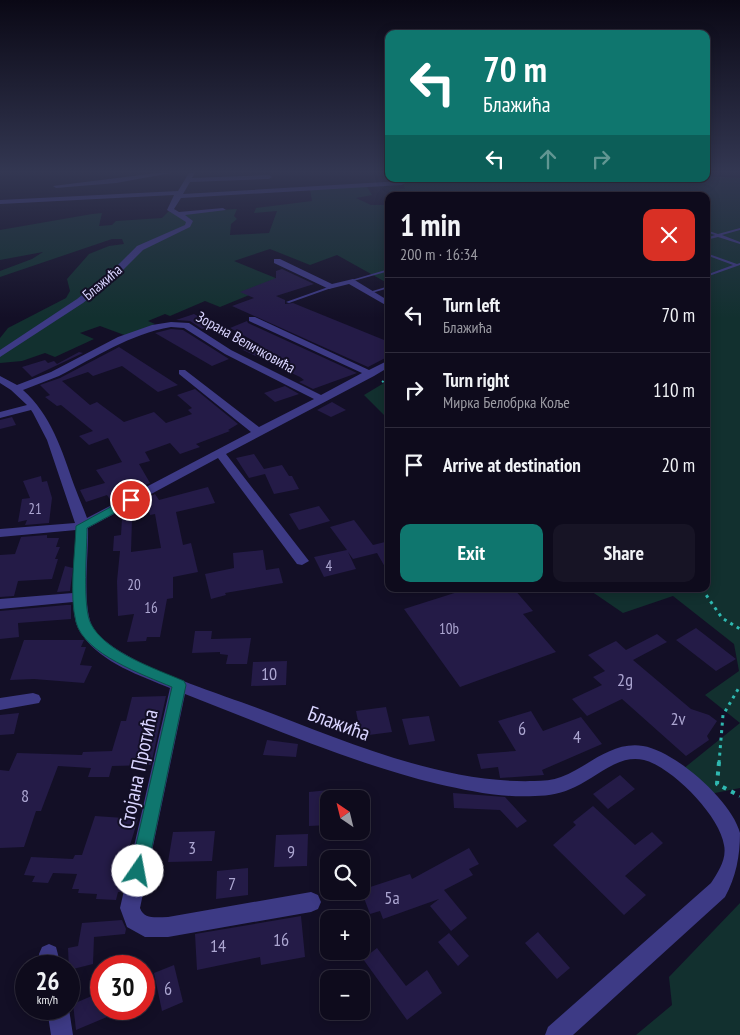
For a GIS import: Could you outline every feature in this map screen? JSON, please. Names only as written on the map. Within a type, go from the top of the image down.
[{"type":"street","name":"Блажића","points":[[0,354],[80,302],[113,275],[140,248],[188,226],[190,221]]},
{"type":"street","points":[[277,260],[332,287],[350,282],[385,303]]},
{"type":"street","points":[[252,319],[371,374]]},
{"type":"street","name":"Зорана Величковића","points":[[16,389],[59,372],[102,346],[160,326],[179,324],[186,325],[228,352],[322,400]]},
{"type":"street","points":[[0,534],[82,526],[385,365]]},
{"type":"street","points":[[182,372],[257,432]]},
{"type":"street","name":"Блажића","points":[[0,380],[16,389],[34,406],[49,427],[82,526],[81,597],[83,623],[97,643],[142,668],[179,685],[349,750],[418,772],[493,786],[526,788],[559,786],[621,753],[644,753],[661,760],[678,773],[705,795],[721,812],[734,846],[732,864],[718,890],[556,1035]]},
{"type":"street","points":[[0,415],[34,406]]},
{"type":"street","points":[[220,453],[302,561]]},
{"type":"street","points":[[0,604],[81,597]]},
{"type":"street","name":"Стојана Протића","points":[[179,685],[130,908],[134,920],[145,927],[168,927],[310,902]]},
{"type":"street","points":[[0,704],[33,699]]},
{"type":"street","points":[[60,1020],[62,1035]]},
{"type":"lane","points":[[710,238],[740,229]]},
{"type":"lane","points":[[710,233],[740,243]]},
{"type":"lane","points":[[710,255],[738,265]]},
{"type":"lane","points":[[710,275],[738,265]]},
{"type":"lane","points":[[350,282],[385,271]]},
{"type":"lane","points":[[288,302],[332,287]]},
{"type":"lane","points":[[368,293],[385,288]]},
{"type":"path","points":[[704,592],[713,609],[728,626],[740,629]]},
{"type":"path","points":[[740,686],[723,715],[717,784],[740,796]]},
{"type":"green space","points":[[50,221],[100,221],[99,226],[112,225],[116,221],[234,221],[231,224],[230,235],[269,233],[273,221],[385,221],[385,282],[337,255],[310,265],[270,249],[234,261],[283,281],[220,307],[205,301],[170,316],[165,314],[148,321],[155,324],[127,336],[100,326],[80,333],[94,339],[55,357],[45,353],[22,361],[0,363],[0,338],[8,328],[66,298],[70,291],[67,279],[89,254],[109,246],[124,244],[122,239],[112,239],[0,277],[0,271],[32,259],[43,252],[0,260],[0,230]]},
{"type":"green space","points":[[710,221],[740,221],[740,723],[705,695],[739,671],[734,644],[673,596],[623,613],[592,592],[710,592]]},
{"type":"green space","points":[[385,382],[385,416],[364,395]]},
{"type":"green space","points":[[740,723],[740,788],[705,795],[678,773]]},
{"type":"green space","points":[[740,903],[740,1035],[636,1035],[672,1005],[669,977]]},
{"type":"building","points":[[282,269],[314,284],[276,296],[285,300],[285,304],[293,303],[385,340],[385,358],[368,367],[232,306],[254,298],[240,292],[276,278],[276,271]]},
{"type":"building","points":[[194,314],[213,325],[202,329],[190,321],[176,320]]},
{"type":"building","points":[[247,321],[357,373],[313,389],[299,382],[304,380],[300,377],[243,350],[259,344],[230,328]]},
{"type":"building","points":[[171,329],[183,330],[229,359],[212,366],[155,333]]},
{"type":"building","points":[[119,347],[178,385],[158,392],[122,366],[93,376],[88,372],[62,381],[90,405],[97,402],[124,422],[154,412],[166,423],[192,414],[188,410],[192,408],[177,395],[195,389],[238,424],[228,430],[230,431],[196,444],[200,447],[180,454],[170,443],[145,452],[150,461],[139,464],[150,483],[111,501],[107,495],[86,502],[80,490],[105,483],[96,470],[122,462],[108,438],[89,445],[79,436],[93,431],[61,405],[57,406],[45,397],[50,395],[40,385],[60,378]]},
{"type":"building","points":[[79,352],[83,353],[32,377],[22,367],[45,360],[48,363],[54,361],[57,364]]},
{"type":"building","points":[[285,386],[299,394],[275,402],[264,393]]},
{"type":"building","points":[[332,402],[346,410],[331,417],[317,410]]},
{"type":"building","points":[[12,417],[16,425],[0,429],[0,420]]},
{"type":"building","points":[[254,454],[264,469],[282,465],[289,476],[292,476],[299,489],[274,494],[265,474],[249,478],[236,458]]},
{"type":"building","points":[[41,476],[42,482],[47,481],[52,498],[49,523],[25,525],[27,520],[18,522],[22,499],[30,498],[23,481]]},
{"type":"building","points":[[208,487],[215,503],[176,512],[183,545],[191,543],[198,572],[173,577],[173,598],[167,599],[160,637],[147,637],[146,641],[127,642],[134,614],[118,616],[117,581],[120,551],[113,551],[114,536],[121,535],[122,519],[132,519],[131,552],[161,548],[155,514],[150,515],[145,499],[155,494],[159,500]]},
{"type":"building","points":[[319,506],[330,521],[299,530],[289,514]]},
{"type":"building","points":[[354,520],[373,545],[385,542],[385,567],[377,553],[353,559],[348,552],[356,569],[324,577],[314,557],[347,550],[330,527]]},
{"type":"building","points":[[47,535],[47,538],[59,538],[56,547],[60,547],[55,559],[58,559],[52,579],[18,581],[14,596],[0,597],[0,555],[15,554],[21,537]]},
{"type":"building","points":[[263,550],[266,570],[279,568],[283,583],[225,593],[226,595],[211,599],[205,574],[234,568],[233,553]]},
{"type":"building","points":[[65,566],[73,568],[70,591],[57,592]]},
{"type":"building","points":[[458,592],[517,592],[533,611],[523,614],[556,652],[460,687],[404,609]]},
{"type":"building","points":[[71,605],[71,619],[18,623],[19,637],[0,639],[0,611]]},
{"type":"building","points":[[696,628],[736,659],[716,671],[676,640]]},
{"type":"building","points":[[195,631],[212,631],[211,639],[251,638],[247,664],[226,664],[228,655],[220,654],[220,652],[192,653]]},
{"type":"building","points":[[657,634],[667,642],[633,660],[691,709],[709,715],[717,721],[707,736],[709,740],[686,756],[622,699],[587,716],[572,699],[602,685],[593,677],[605,671],[588,655],[616,641],[626,650]]},
{"type":"building","points":[[24,640],[84,640],[81,647],[86,647],[80,665],[92,666],[84,683],[34,679],[10,680]]},
{"type":"building","points":[[287,661],[286,685],[251,686],[253,662]]},
{"type":"building","points":[[166,696],[151,765],[112,766],[109,777],[88,777],[91,768],[58,766],[41,811],[36,811],[24,847],[0,848],[0,770],[9,771],[17,753],[82,755],[83,752],[112,751],[121,721],[126,721],[132,697]]},
{"type":"building","points":[[386,707],[392,732],[361,736],[356,711]]},
{"type":"building","points":[[531,711],[543,731],[581,717],[602,744],[542,770],[544,775],[500,778],[498,767],[481,769],[477,754],[516,751],[498,721]]},
{"type":"building","points":[[19,713],[14,734],[0,735],[0,715]]},
{"type":"building","points":[[429,716],[435,741],[409,745],[402,719]]},
{"type":"building","points":[[267,740],[298,744],[296,757],[263,755]]},
{"type":"building","points":[[620,775],[635,789],[608,809],[593,794]]},
{"type":"building","points":[[320,791],[320,825],[309,826],[309,792]]},
{"type":"building","points":[[453,793],[505,797],[527,821],[517,828],[500,810],[454,808]]},
{"type":"building","points":[[593,806],[635,845],[652,832],[663,843],[625,876],[646,895],[624,915],[553,845],[576,825],[573,822]]},
{"type":"building","points":[[95,816],[138,819],[127,855],[130,855],[122,892],[118,892],[116,900],[96,899],[97,894],[78,893],[79,889],[72,889],[77,874],[53,873],[48,883],[32,882],[35,876],[24,875],[31,857],[73,859],[75,855],[82,855]]},
{"type":"building","points":[[215,831],[212,861],[168,862],[173,832]]},
{"type":"building","points":[[308,834],[307,866],[274,867],[276,835]]},
{"type":"building","points":[[469,848],[479,864],[469,869],[473,875],[444,890],[467,918],[451,931],[430,906],[439,899],[383,919],[380,911],[370,914],[365,900],[370,900],[370,887],[410,874],[412,879]]},
{"type":"building","points":[[248,868],[248,895],[216,899],[217,871]]},
{"type":"building","points":[[301,916],[305,957],[261,965],[260,957],[197,970],[195,934]]},
{"type":"building","points":[[122,920],[126,929],[125,934],[94,937],[93,955],[90,955],[90,965],[80,967],[80,955],[68,955],[68,948],[78,946],[82,923]]},
{"type":"building","points":[[538,932],[570,968],[557,979],[525,943]]},
{"type":"building","points":[[449,933],[469,956],[458,966],[438,942]]},
{"type":"building","points":[[377,948],[406,986],[427,970],[442,993],[407,1020],[364,960],[370,960],[370,954]]},
{"type":"building","points":[[174,965],[183,1002],[162,1011],[155,973]]},
{"type":"building","points":[[90,997],[90,1020],[100,1020],[76,1030],[75,1020],[80,1020],[80,1001]]},
{"type":"route","points":[[131,500],[82,526],[81,597],[83,623],[86,630],[97,643],[142,668],[179,685],[138,871]]}]
